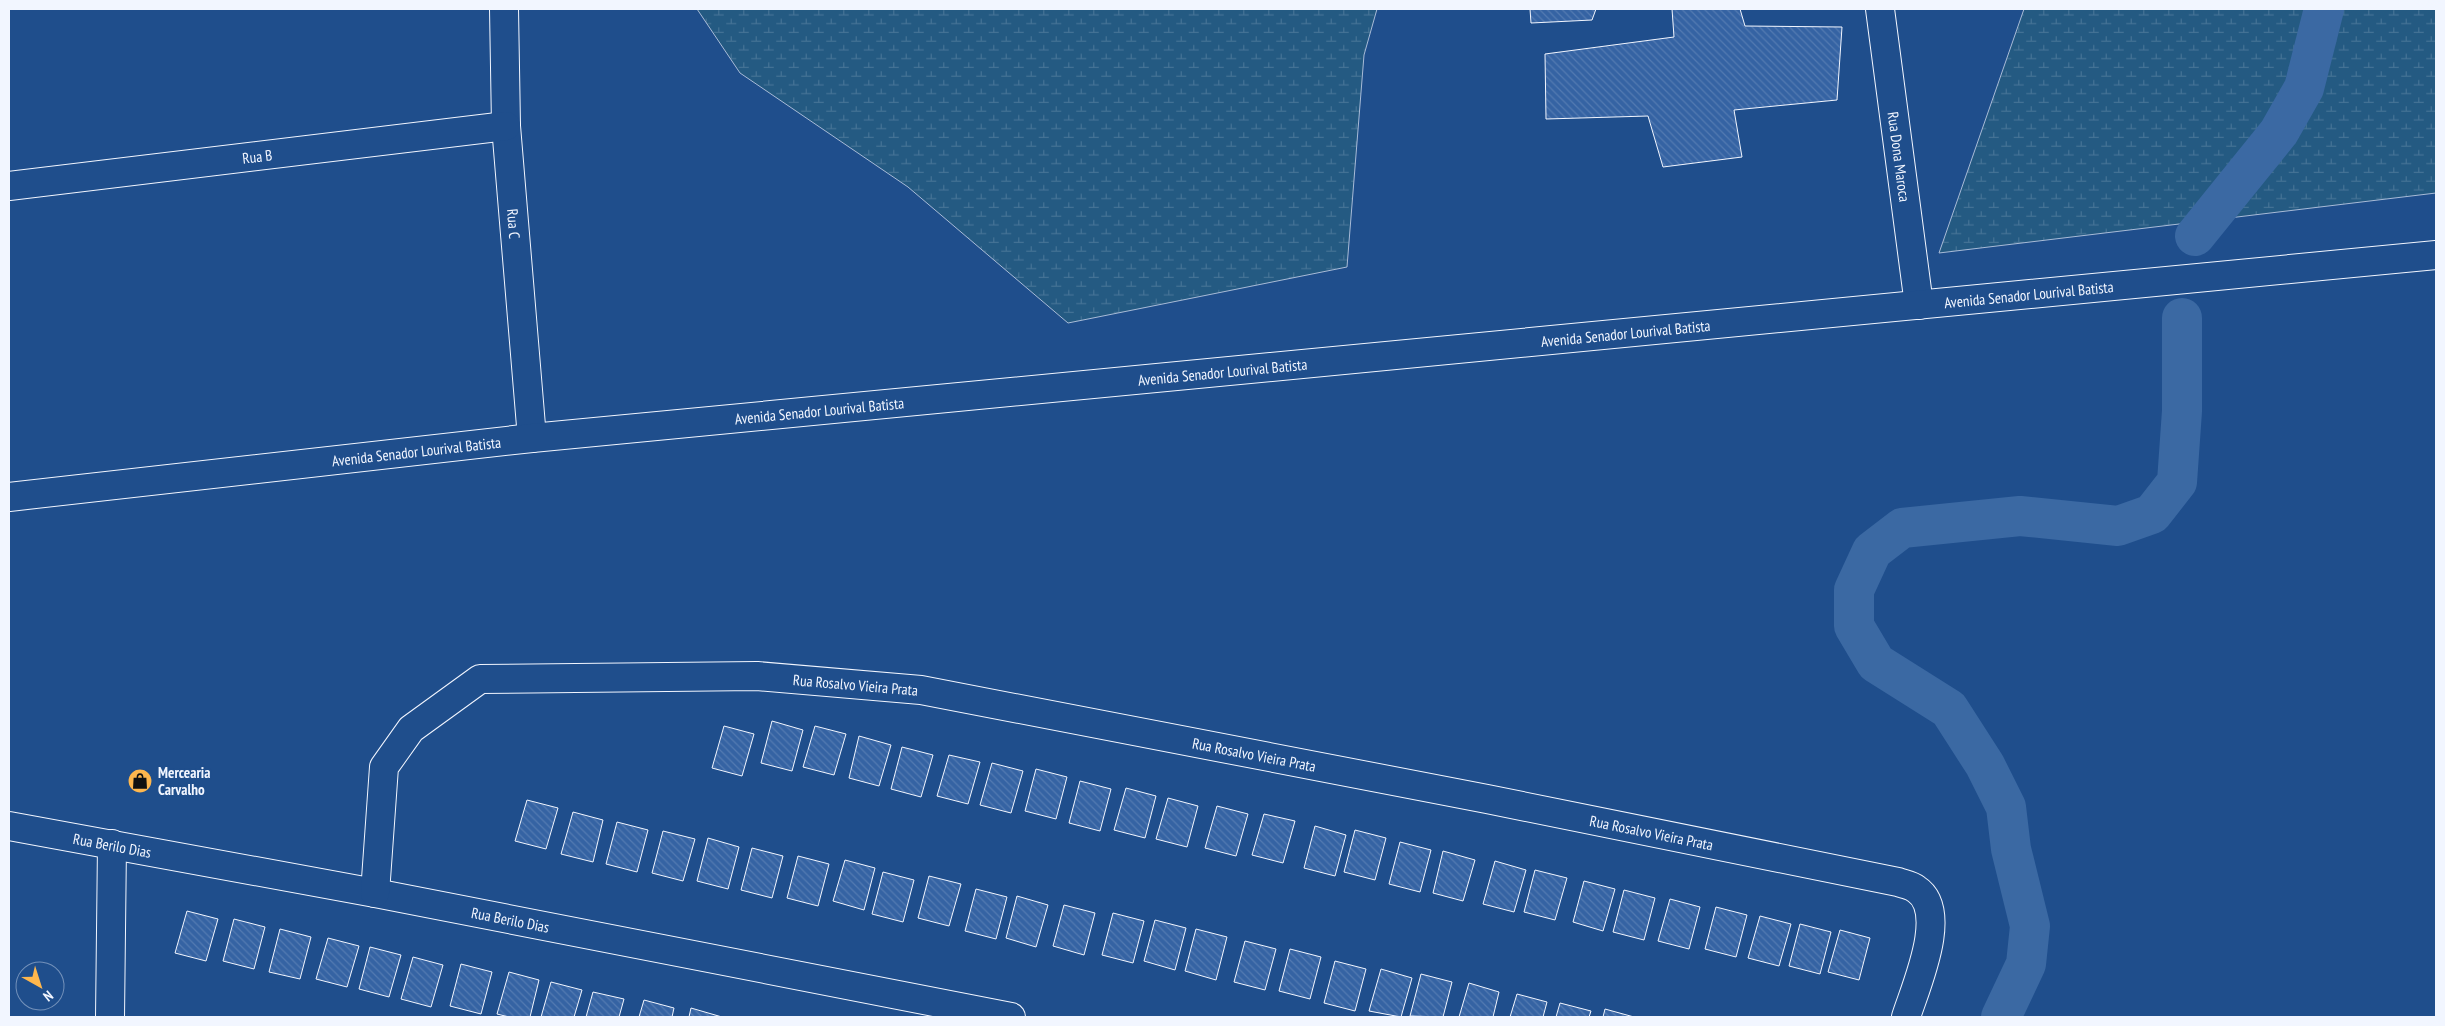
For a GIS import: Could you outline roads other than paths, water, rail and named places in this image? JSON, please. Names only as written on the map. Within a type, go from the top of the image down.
[{"type":"street","name":"Rua C","points":[[504,9],[506,126],[532,438]]},
{"type":"street","name":"Rua Dona Maroca","points":[[1880,9],[1919,304]]},
{"type":"street","name":"Rua B","points":[[9,186],[506,126]]},
{"type":"street","name":"Avenida Senador Lourival Batista","points":[[9,497],[532,438],[2436,255]]},
{"type":"street","name":"Rua Rosalvo Vieira Prata","points":[[375,893],[384,767],[411,729],[480,680],[757,676],[921,690],[1487,799],[1898,882],[1916,889],[1925,900],[1930,915],[1930,940],[1906,1017]]},
{"type":"street","name":"Rua Berilo Dias","points":[[9,826],[375,893],[1012,1017]]},
{"type":"street","points":[[110,1017],[112,844]]},
{"type":"waterway","points":[[2195,236],[2279,132],[2304,88],[2324,9]]},
{"type":"waterway","points":[[2001,1017],[2026,964],[2030,926],[2011,849],[2006,807],[1985,765],[1949,709],[1876,663],[1854,626],[1854,590],[1872,551],[1902,528],[2020,516],[2118,526],[2152,514],[2177,482],[2182,411],[2182,318]]},
{"type":"place","name":"Mercearia Carvalho","points":[[140,781]]}]
